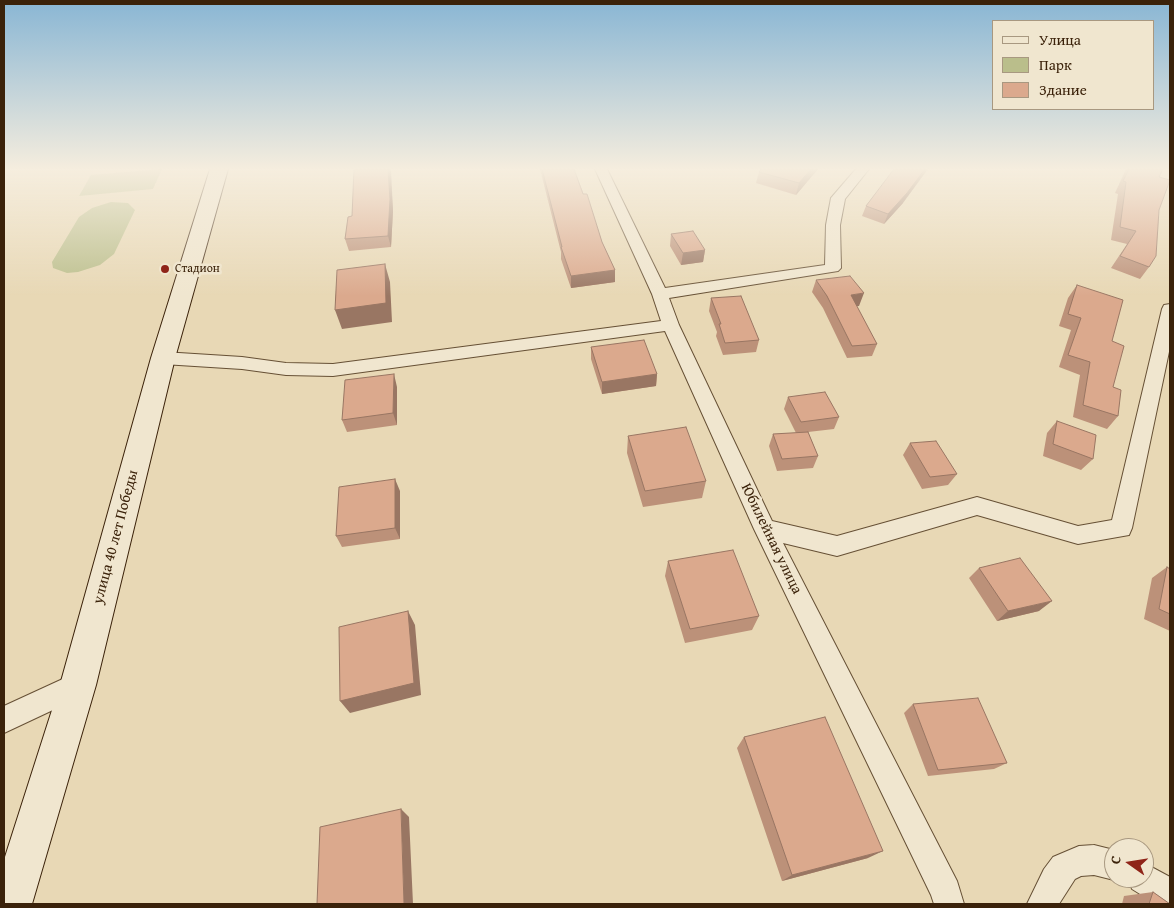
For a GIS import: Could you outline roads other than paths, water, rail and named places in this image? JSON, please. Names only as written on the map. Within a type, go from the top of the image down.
[{"type":"street","name":"улица 40 лет Победы","points":[[11,904],[78,685],[163,358],[206,211]]},
{"type":"street","name":"Юбилейная улица","points":[[621,211],[660,294],[671,325],[765,530],[946,892],[949,904]]},
{"type":"street","points":[[660,294],[833,268],[833,225],[836,211]]},
{"type":"street","points":[[765,530],[837,546],[977,506],[1078,535],[1121,528],[1170,309]]},
{"type":"street","points":[[163,358],[242,363],[286,369],[333,370],[671,325]]},
{"type":"street","points":[[4,720],[78,685]]},
{"type":"street","points":[[1042,904],[1064,868],[1079,861],[1094,860],[1104,862]]},
{"type":"street","points":[[1154,885],[1170,895]]},
{"type":"place","name":"Стадион","points":[[165,269]]}]
